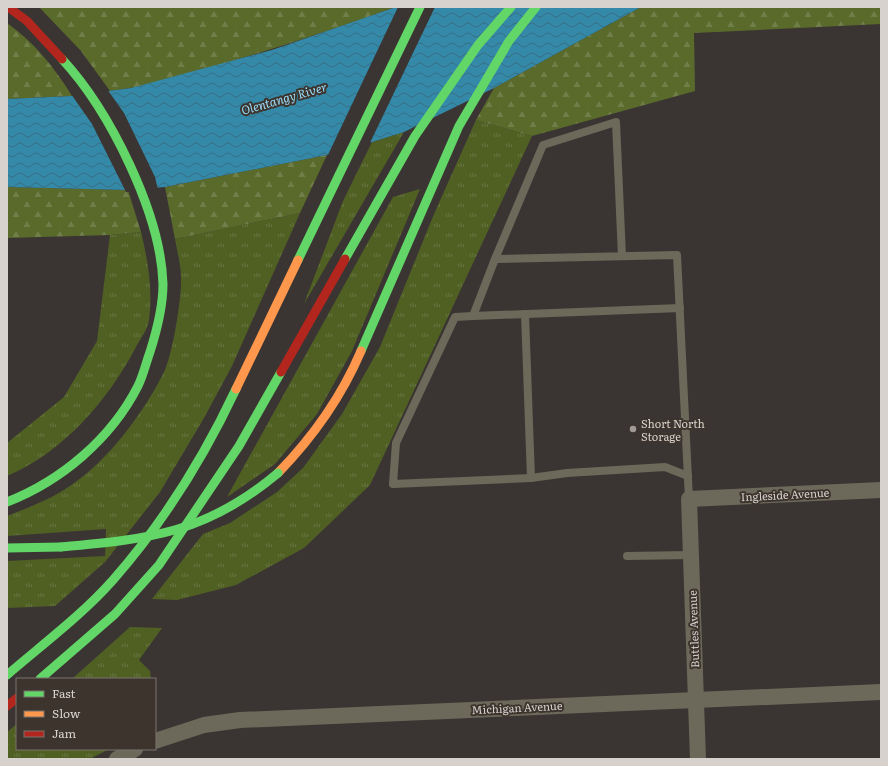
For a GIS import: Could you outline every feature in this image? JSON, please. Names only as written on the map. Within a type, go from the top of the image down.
[{"type":"highway","points":[[7,502],[25,495],[81,459],[114,423],[138,386],[156,334],[162,309],[163,284],[159,246],[138,184],[116,135],[75,72],[27,21],[8,7]]},
{"type":"highway","points":[[7,675],[82,611],[113,580],[172,504],[221,421],[323,206],[420,7]]},
{"type":"highway","points":[[41,678],[115,614],[160,565],[239,446],[415,136],[478,45],[511,7]]},
{"type":"highway","points":[[7,548],[61,547],[160,535],[188,526],[235,504],[259,490],[278,473],[313,436],[349,380],[459,126],[509,41],[536,7]]},
{"type":"highway","points":[[7,667],[47,641]]},
{"type":"highway","points":[[7,706],[16,699]]},
{"type":"street","name":"Ingleside Avenue","points":[[689,499],[881,490]]},
{"type":"street","name":"Buttles Avenue","points":[[689,499],[698,759]]},
{"type":"street","name":"Michigan Avenue","points":[[156,741],[204,725],[240,720],[881,692]]},
{"type":"street","points":[[117,759],[134,750]]},
{"type":"lane","points":[[473,316],[495,259],[543,145],[616,122],[622,256]]},
{"type":"lane","points":[[495,259],[678,255],[689,499]]},
{"type":"lane","points":[[680,308],[455,317],[396,444],[393,484],[531,478],[567,473],[665,467],[688,476]]},
{"type":"lane","points":[[525,314],[531,478]]},
{"type":"lane","points":[[627,556],[691,555]]},
{"type":"green space","points":[[39,7],[396,7],[303,39],[232,61],[160,81],[110,91],[81,51]]},
{"type":"green space","points":[[641,7],[881,7],[881,24],[694,33],[695,91],[532,136],[476,120],[494,88]]},
{"type":"green space","points":[[7,23],[35,47],[58,75],[72,96],[7,99]]},
{"type":"green space","points":[[476,120],[532,136],[370,485],[304,548],[236,585],[177,600],[152,599],[203,534],[230,523],[277,492],[303,468],[342,414],[380,347],[434,214]]},
{"type":"green space","points":[[404,132],[304,304],[343,201],[372,142]]},
{"type":"green space","points":[[327,155],[300,213],[175,239],[165,187]]},
{"type":"green space","points":[[7,187],[128,190],[141,232],[110,235],[7,238]]},
{"type":"green space","points":[[420,189],[352,351],[317,414],[275,464],[227,497],[393,197]]},
{"type":"green space","points":[[300,213],[232,366],[204,418],[160,492],[105,562],[55,606],[7,608],[7,561],[105,556],[106,529],[7,536],[7,516],[55,495],[70,486],[98,463],[125,434],[157,386],[165,370],[171,351],[180,297],[180,263],[175,239]]},
{"type":"green space","points":[[141,232],[148,265],[150,287],[149,320],[144,334],[112,386],[98,405],[82,422],[65,439],[47,453],[28,466],[7,476],[7,443],[64,397],[97,341],[110,235]]},
{"type":"green space","points":[[130,627],[162,628],[139,660],[150,671],[151,678],[73,678]]},
{"type":"green space","points":[[16,725],[16,750],[107,750],[90,759],[7,759],[7,732]]},
{"type":"water","name":"Olentangy River","points":[[396,7],[641,7],[494,88],[404,132],[327,155],[165,187],[128,190],[7,187],[7,99],[72,96],[131,88],[272,50]]},
{"type":"pier","points":[[398,7],[435,7],[369,145],[327,157]]},
{"type":"pier","points":[[107,89],[124,113],[155,177],[158,190],[126,192],[92,124],[71,94]]},
{"type":"traffic: fast","points":[[298,260],[420,7]]},
{"type":"traffic: fast","points":[[345,259],[415,136],[478,45],[511,7]]},
{"type":"traffic: fast","points":[[361,351],[459,126],[509,41],[536,7]]},
{"type":"traffic: fast","points":[[7,502],[27,493],[65,470],[83,456],[114,424],[138,386],[155,335],[162,302],[163,284],[160,256],[143,196],[130,165],[98,106],[62,59]]},
{"type":"traffic: fast","points":[[41,678],[115,614],[159,565],[239,446],[281,372]]},
{"type":"traffic: fast","points":[[7,675],[62,629],[101,593],[149,536],[196,464],[236,389]]},
{"type":"traffic: fast","points":[[61,547],[150,536],[176,530],[202,521],[227,509],[252,493],[278,473]]},
{"type":"traffic: fast","points":[[7,548],[61,547]]},
{"type":"traffic: slow","points":[[236,389],[298,260]]},
{"type":"traffic: slow","points":[[278,473],[303,445],[325,416],[345,385],[361,351]]},
{"type":"traffic: jam","points":[[8,7],[27,21],[62,59]]},
{"type":"traffic: jam","points":[[281,372],[345,259]]},
{"type":"traffic: jam","points":[[7,706],[16,699]]},
{"type":"place","name":"Short North Storage","points":[[633,429]]}]
